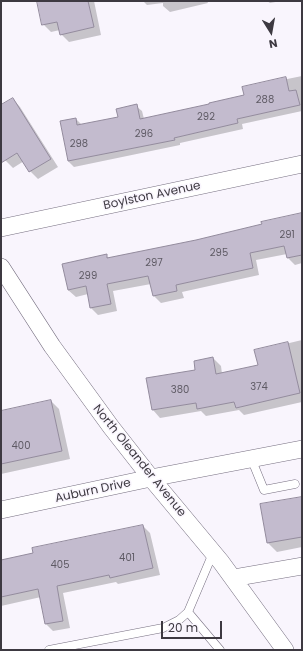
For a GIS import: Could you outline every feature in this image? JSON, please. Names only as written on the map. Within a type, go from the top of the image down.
[{"type":"street","name":"Boylston Avenue","points":[[1,228],[302,164]]},
{"type":"street","name":"North Oleander Avenue","points":[[1,267],[52,346],[110,428],[213,552],[285,650]]},
{"type":"street","name":"Auburn Drive","points":[[1,510],[302,448]]},
{"type":"street","points":[[233,578],[300,568],[302,566]]},
{"type":"lane","points":[[251,458],[264,490],[295,484]]},
{"type":"lane","points":[[49,650],[163,628],[179,620],[188,612],[213,552]]},
{"type":"lane","points":[[188,612],[220,650]]},
{"type":"building","points":[[37,1],[88,1],[94,27],[60,35],[57,22],[42,25]]},
{"type":"building","points":[[286,77],[289,91],[296,90],[300,105],[237,119],[238,123],[174,138],[175,140],[68,161],[60,121],[76,118],[77,125],[118,117],[116,109],[137,104],[140,119],[244,95],[242,87]]},
{"type":"building","points":[[13,98],[51,159],[29,172],[17,153],[1,163],[1,105]]},
{"type":"building","points":[[302,213],[302,255],[287,258],[284,246],[250,253],[253,268],[176,285],[177,291],[153,296],[148,276],[107,284],[111,304],[90,308],[86,286],[68,290],[62,264],[107,254],[107,258],[196,240],[262,224],[261,222]]},
{"type":"building","points":[[288,342],[300,393],[236,408],[234,402],[197,409],[196,403],[152,410],[146,378],[195,370],[194,361],[213,357],[216,374],[258,365],[254,350]]},
{"type":"building","points":[[51,400],[62,451],[1,464],[1,411]]},
{"type":"building","points":[[302,497],[302,537],[267,543],[260,504]]},
{"type":"building","points":[[143,525],[153,568],[110,578],[109,575],[57,586],[63,621],[45,624],[38,589],[1,597],[1,560],[33,553],[32,548]]}]
